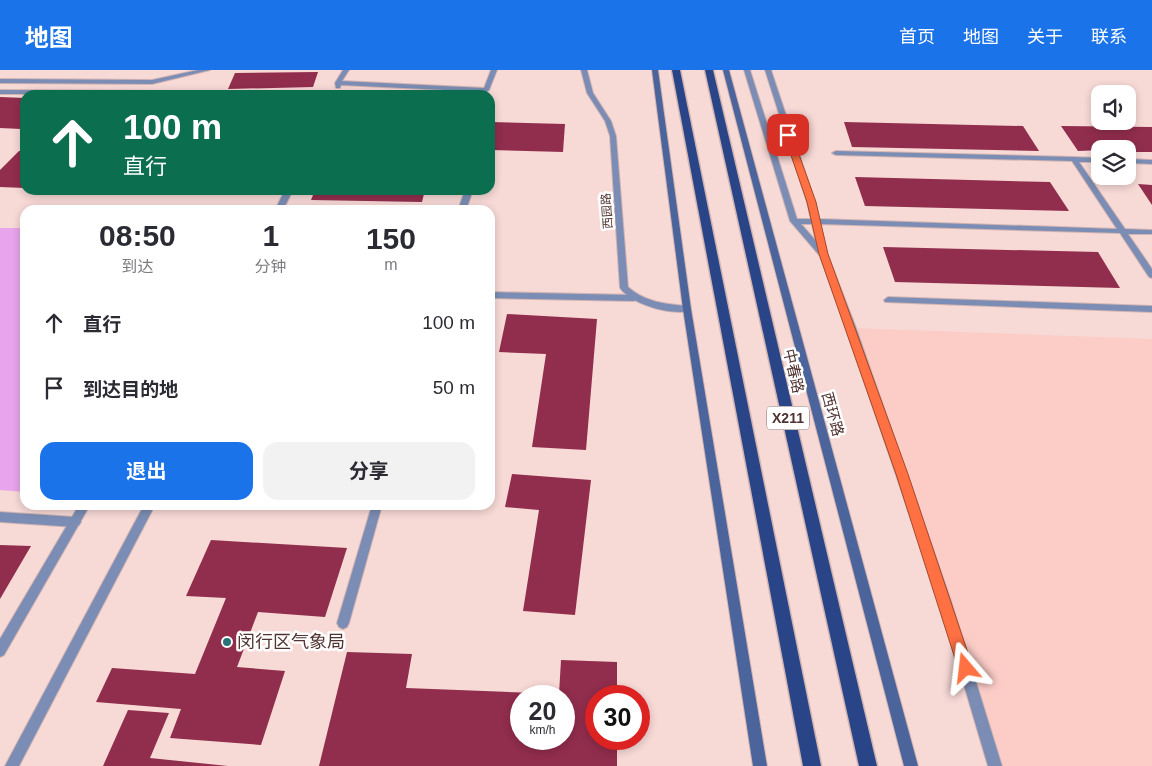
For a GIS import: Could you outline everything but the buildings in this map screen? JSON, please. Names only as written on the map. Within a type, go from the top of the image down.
[{"type":"main road","points":[[655,70],[687,310],[760,766]]},
{"type":"main road","name":"X211","points":[[676,70],[812,766]]},
{"type":"main road","name":"中春路","points":[[709,70],[868,766]]},
{"type":"main road","name":"西环路","points":[[726,70],[911,766]]},
{"type":"street","points":[[0,81],[152,82],[207,70]]},
{"type":"street","points":[[338,90],[338,83],[346,70]]},
{"type":"street","points":[[338,83],[486,90],[494,70]]},
{"type":"street","name":"西园路","points":[[584,70],[590,93],[608,122],[613,136],[624,288],[634,298]]},
{"type":"street","points":[[747,70],[794,221],[824,254]]},
{"type":"street","points":[[768,70],[817,221],[824,254],[942,592],[995,766]]},
{"type":"street","points":[[0,92],[20,92]]},
{"type":"street","points":[[836,153],[1091,160]]},
{"type":"street","points":[[1074,160],[1152,275]]},
{"type":"street","points":[[1136,161],[1152,162]]},
{"type":"street","points":[[794,221],[1152,232]]},
{"type":"street","points":[[495,294],[634,298],[655,305],[687,310]]},
{"type":"street","points":[[888,300],[1152,309]]},
{"type":"street","points":[[0,651],[82,510]]},
{"type":"street","points":[[12,766],[147,510]]},
{"type":"street","points":[[343,623],[375,510]]},
{"type":"street","points":[[0,517],[75,522]]},
{"type":"shaded area","points":[[0,228],[20,228],[20,492],[0,490]]},
{"type":"shaded area","points":[[851,328],[1152,339],[1152,766],[995,766]]},
{"type":"place","name":"闵行区气象局","points":[[227,642]]},
{"type":"route","points":[[788,135],[817,221],[824,254],[902,474],[966,668]]}]
